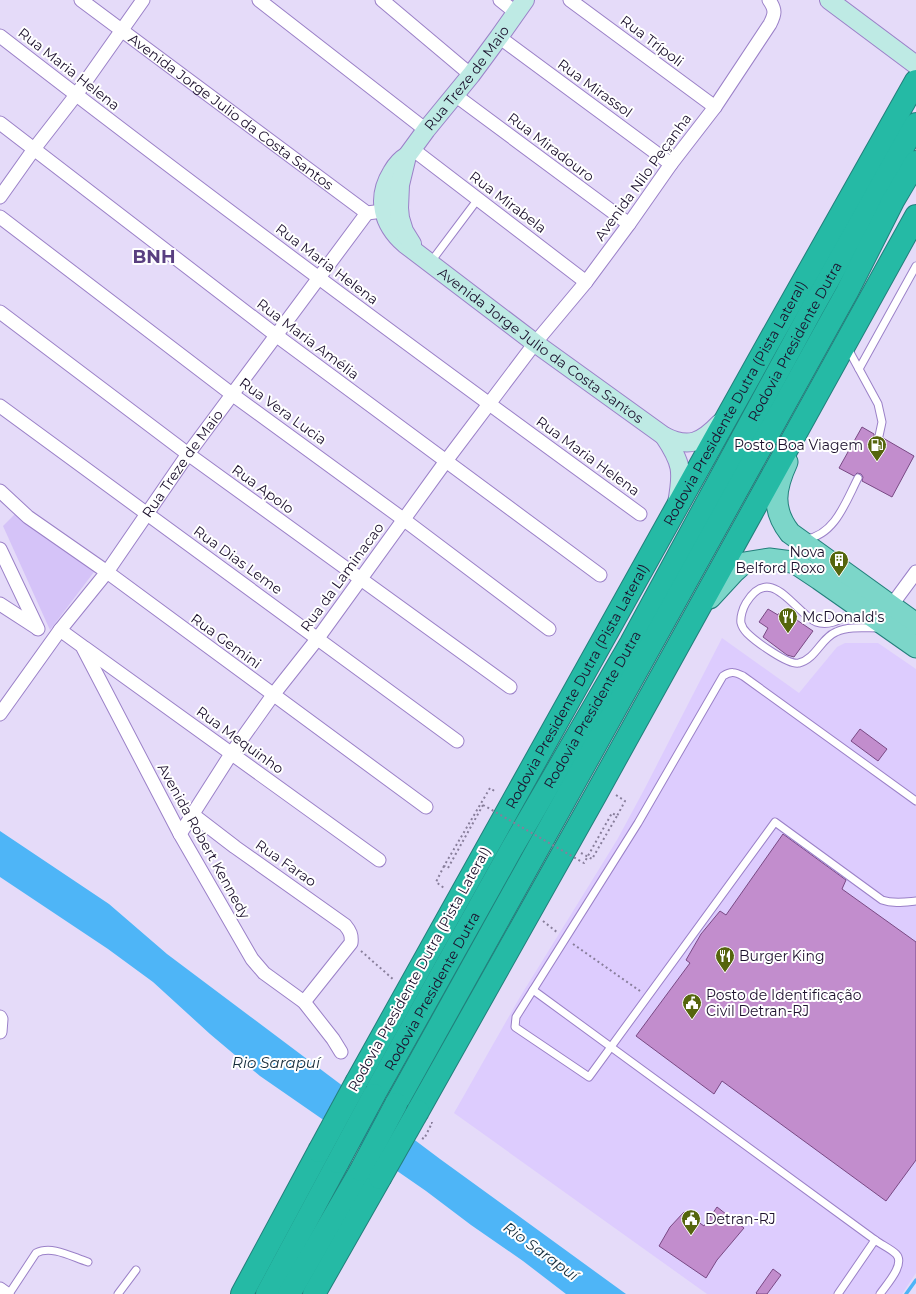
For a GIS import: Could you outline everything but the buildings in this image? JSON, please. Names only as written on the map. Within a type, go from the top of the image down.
[{"type":"highway","name":"Rodovia Presidente Dutra (Pista Lateral)","points":[[242,1294],[357,1081],[916,81]]},
{"type":"highway","name":"Rodovia Presidente Dutra","points":[[267,1294],[374,1095],[511,850],[631,644],[809,316],[916,124]]},
{"type":"highway","name":"Rodovia Presidente Dutra","points":[[289,1294],[370,1174],[396,1104],[840,306],[894,201],[916,162]]},
{"type":"highway","points":[[314,1294],[370,1174],[425,1117],[699,609],[916,216]]},
{"type":"main road","points":[[829,0],[909,60]]},
{"type":"main road","name":"Rua Treze de Maio","points":[[423,259],[395,236],[389,226],[375,212],[382,201],[386,185],[397,165],[471,75],[520,6]]},
{"type":"main road","name":"Rua Treze de Maio","points":[[409,152],[400,184],[400,218],[404,231],[423,259]]},
{"type":"main road","name":"Avenida Jorge Julio da Costa Santos","points":[[423,259],[535,343],[664,436]]},
{"type":"main road","points":[[664,436],[681,443],[695,442],[708,436],[729,414]]},
{"type":"main road","points":[[802,421],[780,479],[776,499],[777,507],[784,525],[790,533],[799,540],[916,624]]},
{"type":"main road","points":[[664,436],[680,464],[680,479],[675,511]]},
{"type":"main road","points":[[699,609],[734,572],[744,564],[748,557],[760,549],[799,540]]},
{"type":"main road","points":[[744,564],[770,559],[792,562],[863,609],[916,647]]},
{"type":"street","name":"Avenida Jorge Julio da Costa Santos","points":[[81,0],[375,212]]},
{"type":"street","points":[[0,197],[34,149],[76,95],[143,0]]},
{"type":"street","points":[[259,0],[426,130]]},
{"type":"street","points":[[382,0],[471,75]]},
{"type":"street","points":[[500,0],[520,6]]},
{"type":"street","name":"Rua Trípoli","points":[[570,0],[715,107]]},
{"type":"street","name":"Avenida Nilo Peçanha","points":[[535,343],[586,282],[671,164],[715,107],[770,24],[774,15],[774,7],[769,0]]},
{"type":"street","name":"Rua Maria Helena","points":[[0,36],[318,278],[640,514]]},
{"type":"street","name":"Rua Mirassol","points":[[499,37],[671,164]]},
{"type":"street","name":"Rua Miradouro","points":[[455,95],[629,224]]},
{"type":"street","name":"Rua Maria Amélia","points":[[0,123],[276,336],[600,575]]},
{"type":"street","name":"Rua Mirabela","points":[[409,152],[478,199],[586,282]]},
{"type":"street","name":"Rua Treze de Maio","points":[[3,705],[106,572],[188,454],[318,278],[375,212]]},
{"type":"street","name":"Rua Vera Lucia","points":[[0,217],[233,395],[403,519],[549,630]]},
{"type":"street","name":"Rua Apolo","points":[[0,312],[188,454],[360,580],[510,687]]},
{"type":"street","name":"Rua da Laminacao","points":[[180,834],[231,754],[318,638],[446,460],[535,343]]},
{"type":"street","name":"Rua Dias Leme","points":[[0,406],[457,740]]},
{"type":"street","name":"Rua Gemini","points":[[4,495],[28,517],[106,572],[426,807]]},
{"type":"street","points":[[0,549],[38,628]]},
{"type":"street","points":[[891,606],[916,572]]},
{"type":"street","points":[[0,604],[38,628],[53,641]]},
{"type":"street","name":"Avenida Robert Kennedy","points":[[60,630],[82,646],[180,834],[252,959],[264,973],[304,1002],[333,1039],[340,1052]]},
{"type":"street","name":"Rua Mequinho","points":[[82,646],[379,860]]},
{"type":"street","name":"Rua Farao","points":[[192,814],[345,925],[350,930],[352,936],[351,943]]},
{"type":"street","points":[[304,1002],[351,943]]},
{"type":"street","points":[[0,1017],[0,1032]]},
{"type":"street","points":[[0,1289],[8,1294]]},
{"type":"lane","points":[[423,259],[478,199]]},
{"type":"lane","points":[[859,369],[916,266]]},
{"type":"lane","points":[[845,344],[878,404],[882,422],[879,436]]},
{"type":"lane","points":[[799,540],[817,536],[830,528],[858,478]]},
{"type":"lane","points":[[863,609],[833,622],[816,622],[785,595],[777,590],[767,587],[760,588],[753,594],[746,604],[741,616],[741,622],[744,629],[756,641],[781,657],[796,663],[799,663],[812,656],[828,638],[836,632],[858,628],[890,628]]},
{"type":"lane","points":[[915,902],[892,902],[882,900],[775,822],[589,1077],[515,1027],[516,1017],[638,823],[723,676],[730,672],[736,672],[743,676],[916,801]]},
{"type":"lane","points":[[533,990],[897,1255],[899,1267],[880,1294]]},
{"type":"lane","points":[[838,1294],[875,1240]]},
{"type":"lane","points":[[8,1294],[36,1253],[42,1250],[49,1249],[88,1262]]},
{"type":"lane","points":[[118,1294],[136,1270]]},
{"type":"path","points":[[436,882],[490,788],[496,792]]},
{"type":"path","points":[[576,859],[580,852],[592,859],[617,816],[625,801],[613,793]]},
{"type":"path","points":[[444,866],[448,868],[483,806],[584,863],[612,813],[617,816]]},
{"type":"path","points":[[541,920],[648,996]]},
{"type":"path","points":[[351,943],[394,981]]},
{"type":"path","points":[[424,1139],[425,1117]]},
{"type":"shaded area","points":[[15,514],[97,568],[50,630],[3,526]]},
{"type":"shaded area","points":[[722,638],[799,693],[837,647],[845,643],[878,643],[916,669],[916,1273],[902,1294],[707,1294],[454,1113],[520,997],[617,840]]},
{"type":"water","name":"Rio Sarapuí","points":[[0,831],[109,904],[167,954],[440,1159],[626,1294],[566,1294],[426,1191],[260,1076],[210,1034],[153,982],[108,949],[0,877]]},
{"type":"waterway","points":[[906,1294],[916,1280]]},
{"type":"place","name":"Posto Boa Viagem","points":[[877,462]]},
{"type":"place","name":"Nova Belford Roxo","points":[[839,577]]},
{"type":"place","name":"McDonald's","points":[[788,634]]},
{"type":"place","name":"Burger King","points":[[725,973]]},
{"type":"place","name":"Posto de Identificação Civil Detran-RJ","points":[[692,1020]]},
{"type":"place","name":"Detran-RJ","points":[[691,1236]]},
{"type":"district","name":"BNH","points":[[154,257]]}]
